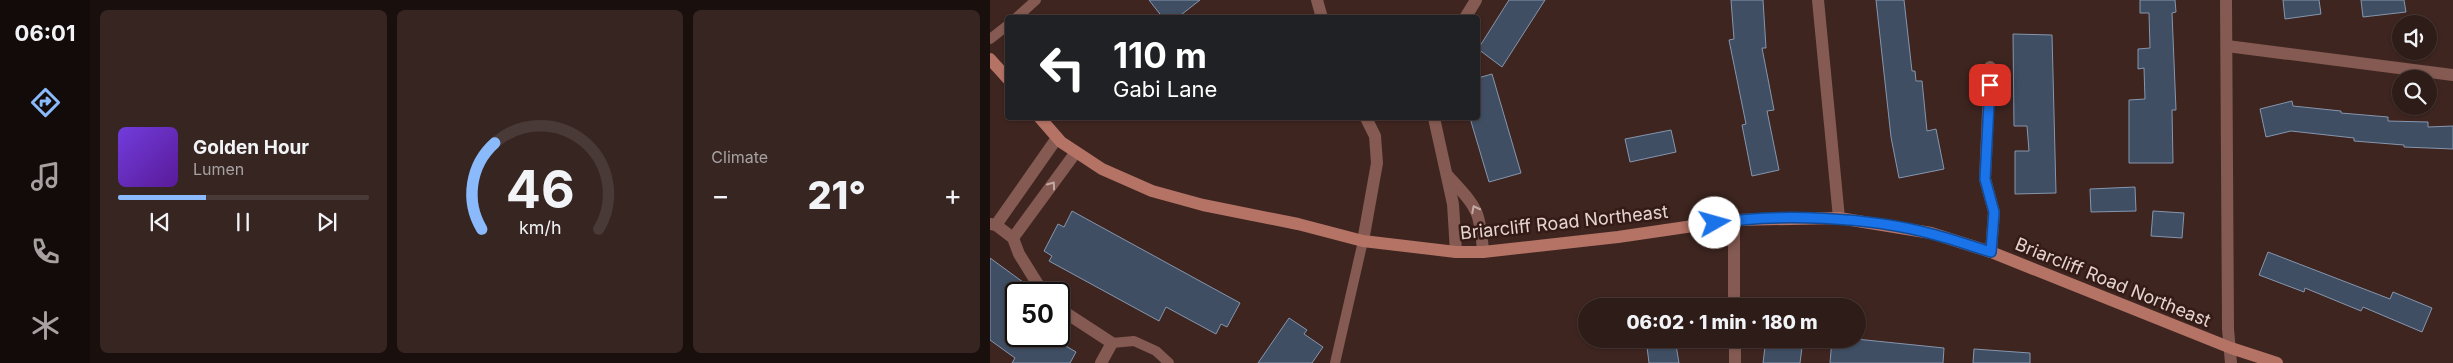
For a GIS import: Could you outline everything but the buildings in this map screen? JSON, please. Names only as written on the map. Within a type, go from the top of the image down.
[{"type":"main road","points":[[991,63],[1005,76]]},
{"type":"main road","name":"Briarcliff Road Northeast","points":[[1042,120],[1057,138],[1102,169],[1152,191],[1203,205],[1298,224],[1363,241],[1456,252],[1483,252],[1618,237],[1734,220],[1839,218],[1931,233],[1991,252],[2231,348],[2277,363]]},
{"type":"street","points":[[1316,0],[1321,15]]},
{"type":"street","points":[[1467,15],[1476,0]]},
{"type":"street","points":[[1818,0],[1839,218]]},
{"type":"street","points":[[2226,0],[2228,329],[2231,363]]},
{"type":"street","points":[[2226,46],[2453,75]]},
{"type":"street","points":[[1990,67],[1985,179],[1994,212],[1991,252]]},
{"type":"street","points":[[1363,241],[1377,164],[1374,136],[1367,120]]},
{"type":"street","points":[[1434,120],[1453,204],[1456,252]]},
{"type":"street","points":[[1036,282],[1023,261],[1013,238],[993,224],[1018,194],[1057,138]]},
{"type":"street","points":[[1013,238],[1076,152]]},
{"type":"street","points":[[1448,176],[1474,205],[1480,221],[1483,252]]},
{"type":"street","points":[[1018,194],[1036,208]]},
{"type":"street","points":[[1734,220],[1734,298]]},
{"type":"street","points":[[1070,316],[1112,343],[1101,363]]},
{"type":"street","points":[[1735,348],[1735,363]]},
{"type":"lane","points":[[1019,15],[1036,0]]},
{"type":"lane","points":[[990,39],[1005,27]]},
{"type":"lane","points":[[1335,363],[1363,241]]},
{"type":"lane","points":[[1112,343],[1134,341],[1156,351],[1169,363]]},
{"type":"route","points":[[1715,223],[1734,220],[1839,218],[1931,233],[1991,252],[1994,212],[1985,179],[1990,85]]}]
